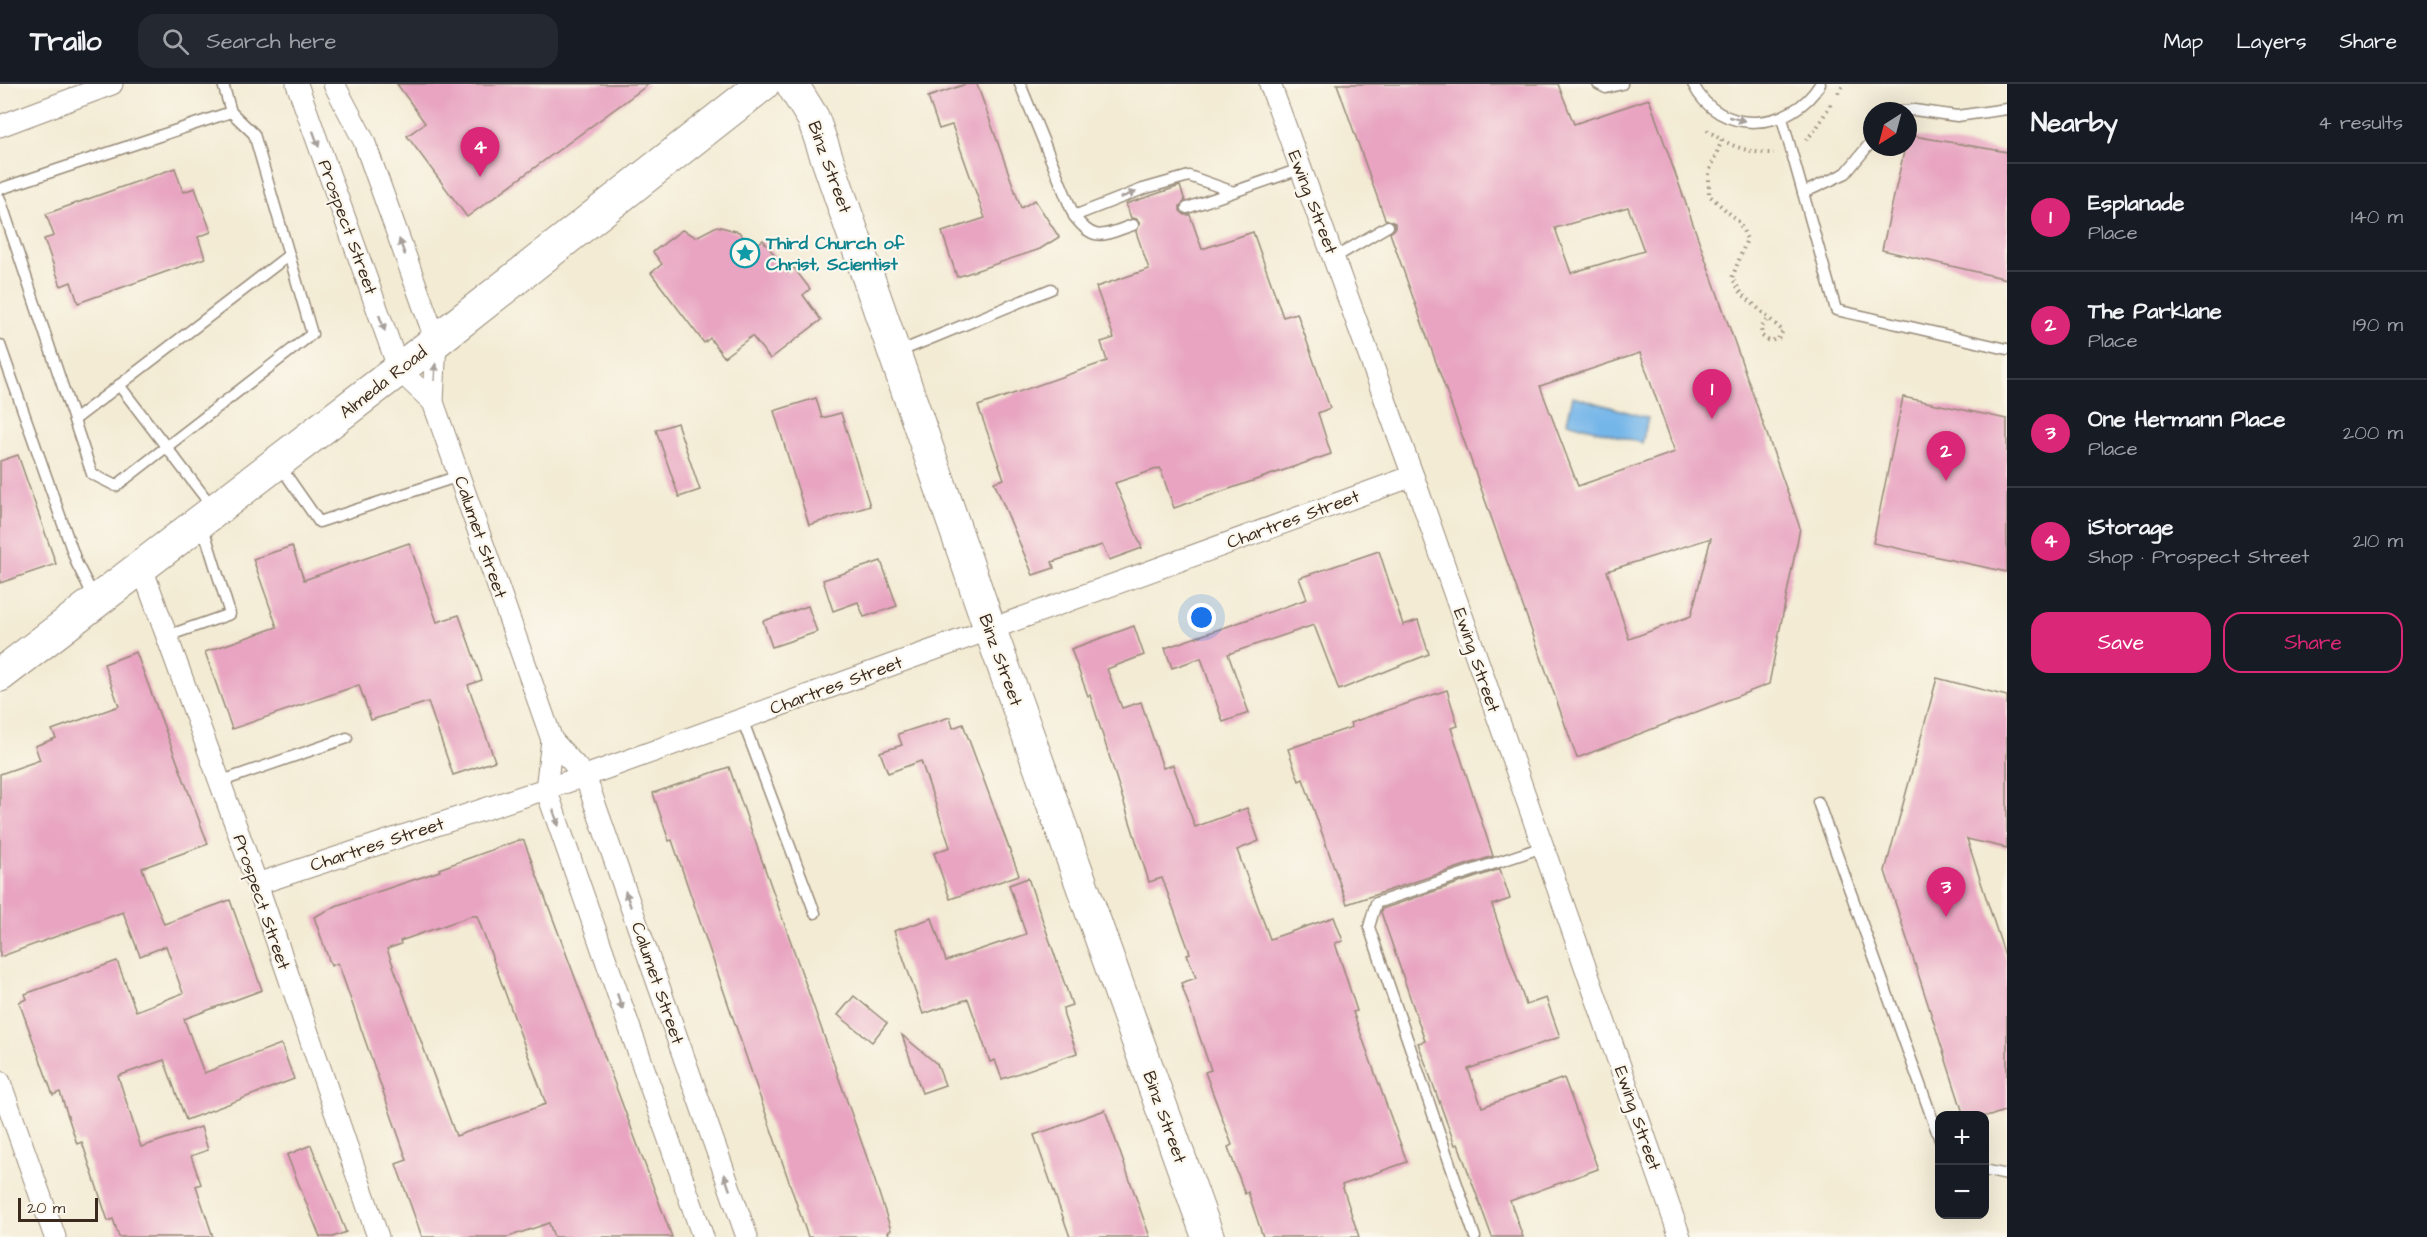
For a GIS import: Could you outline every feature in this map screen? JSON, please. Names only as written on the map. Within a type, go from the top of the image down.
[{"type":"main road","name":"Almeda Road","points":[[0,675],[399,370],[763,84]]},
{"type":"main road","name":"Binz Street","points":[[792,84],[813,118],[990,629],[1208,1237]]},
{"type":"street","points":[[0,126],[112,84]]},
{"type":"street","name":"Prospect Street","points":[[297,84],[399,370]]},
{"type":"street","points":[[334,84],[364,141],[436,341]]},
{"type":"street","name":"Ewing Street","points":[[1270,84],[1413,476],[1680,1237]]},
{"type":"street","name":"Calumet Street","points":[[436,341],[433,402],[552,740],[585,776],[747,1237]]},
{"type":"street","name":"Calumet Street","points":[[399,370],[433,402]]},
{"type":"street","name":"Chartres Street","points":[[256,884],[585,776],[1413,476]]},
{"type":"street","name":"Prospect Street","points":[[142,568],[256,884],[378,1237]]},
{"type":"street","name":"Calumet Street","points":[[552,740],[546,789],[703,1237]]},
{"type":"street","points":[[0,1082],[54,1237]]},
{"type":"lane","points":[[0,200],[92,474],[116,486],[312,334],[254,134],[231,112],[223,84]]},
{"type":"lane","points":[[1020,84],[1074,216],[1085,231],[1092,235],[1102,235],[1133,225]]},
{"type":"lane","points":[[1598,84],[1606,88],[1622,84]]},
{"type":"lane","points":[[1693,84],[1711,106],[1733,119],[1758,123],[1782,118],[1799,109],[1820,84]]},
{"type":"lane","points":[[1917,110],[1957,116],[2007,109]]},
{"type":"lane","points":[[0,189],[231,112]]},
{"type":"lane","points":[[1782,118],[1836,310],[2007,349]]},
{"type":"lane","points":[[1803,193],[1846,173],[1863,152]]},
{"type":"lane","points":[[1188,208],[1232,191],[1300,170]]},
{"type":"lane","points":[[1074,216],[1143,189],[1189,176],[1232,191]]},
{"type":"lane","points":[[1335,258],[1388,226]]},
{"type":"lane","points":[[74,420],[289,255]]},
{"type":"lane","points":[[895,353],[1051,289]]},
{"type":"lane","points":[[0,345],[77,564],[97,602]]},
{"type":"lane","points":[[119,385],[167,447],[208,517],[230,614],[167,636]]},
{"type":"lane","points":[[278,463],[319,522],[459,476]]},
{"type":"lane","points":[[742,718],[814,913]]},
{"type":"lane","points":[[219,782],[347,738]]},
{"type":"lane","points":[[1818,802],[1935,1126]]},
{"type":"lane","points":[[1474,1237],[1369,927],[1376,903],[1543,847]]},
{"type":"lane","points":[[1989,1171],[2007,1175]]},
{"type":"path","points":[[1722,140],[1709,172],[1709,195],[1739,222],[1748,238],[1732,278],[1735,285],[1783,331],[1778,339],[1769,341],[1762,336],[1761,328],[1768,319]]},
{"type":"water","points":[[1573,396],[1648,418],[1642,443],[1567,422]]},
{"type":"building","points":[[397,84],[649,84],[467,217],[407,136],[425,123]]},
{"type":"building","points":[[966,84],[977,84],[1021,208],[1035,200],[1059,237],[1040,249],[957,277],[942,232],[985,218],[952,125],[939,129],[928,97]]},
{"type":"building","points":[[1337,84],[1558,84],[1574,124],[1649,99],[1800,528],[1769,684],[1577,758],[1390,233],[1395,229],[1395,223],[1385,219]],"holes":[[[1628,207],[1644,251],[1571,273],[1555,228]],[[1640,353],[1675,452],[1578,486],[1540,386]],[[1711,538],[1691,616],[1629,639],[1607,571]]]},
{"type":"building","points":[[1917,137],[2007,152],[2007,279],[1882,250],[1903,156],[1917,156]]},
{"type":"building","points":[[175,168],[183,192],[195,188],[211,232],[198,237],[205,258],[78,303],[71,282],[61,286],[44,239],[54,236],[46,214]]},
{"type":"building","points":[[1180,186],[1185,201],[1180,206],[1180,211],[1185,215],[1190,215],[1202,249],[1253,232],[1283,317],[1297,313],[1330,408],[1318,413],[1331,454],[1174,508],[1160,468],[1115,483],[1142,548],[1109,560],[1102,545],[1052,562],[1054,568],[1033,575],[994,482],[1004,479],[978,406],[1107,361],[1101,342],[1114,338],[1096,287],[1149,269],[1136,232],[1140,223],[1137,219],[1131,218],[1126,204]]},
{"type":"building","points":[[717,226],[739,232],[752,248],[763,240],[788,273],[794,268],[810,289],[803,295],[821,320],[770,359],[752,336],[724,357],[710,338],[704,343],[651,273],[662,264],[653,252],[682,230],[696,237]]},
{"type":"building","points":[[1903,397],[2007,419],[2007,572],[1873,543]]},
{"type":"building","points":[[816,398],[822,418],[841,413],[870,506],[809,525],[774,411]]},
{"type":"building","points":[[677,423],[700,490],[679,497],[656,430]]},
{"type":"building","points":[[18,455],[56,564],[0,583],[0,461]]},
{"type":"building","points":[[409,543],[437,622],[459,615],[482,680],[468,685],[495,761],[453,775],[428,702],[371,720],[359,685],[232,729],[205,652],[277,627],[253,559],[292,546],[304,580]]},
{"type":"building","points":[[1379,551],[1403,625],[1418,620],[1429,654],[1339,690],[1314,625],[1228,654],[1249,713],[1223,722],[1201,658],[1172,668],[1165,648],[1307,599],[1299,578]]},
{"type":"building","points":[[881,561],[897,606],[864,617],[858,602],[833,611],[823,580]]},
{"type":"building","points":[[808,606],[817,632],[772,647],[763,621]]},
{"type":"building","points":[[1134,626],[1144,655],[1107,669],[1122,708],[1141,702],[1163,768],[1173,765],[1195,827],[1247,808],[1259,841],[1237,850],[1270,939],[1334,917],[1343,941],[1335,943],[1357,1011],[1353,1012],[1407,1162],[1342,1185],[1359,1237],[1263,1237],[1248,1192],[1245,1194],[1228,1147],[1232,1145],[1205,1072],[1211,1070],[1181,983],[1196,978],[1187,954],[1190,953],[1162,878],[1149,882],[1090,695],[1088,696],[1071,649]]},
{"type":"building","points":[[136,652],[208,844],[142,868],[164,924],[230,900],[262,990],[184,1019],[204,1073],[281,1044],[294,1079],[186,1120],[164,1060],[118,1076],[141,1147],[201,1127],[208,1150],[191,1156],[201,1184],[196,1186],[213,1237],[119,1237],[113,1219],[108,1221],[82,1142],[77,1144],[60,1092],[53,1095],[19,1002],[27,999],[25,994],[117,961],[136,1011],[183,993],[166,946],[140,956],[123,912],[0,957],[0,774],[40,760],[35,746],[56,738],[52,730],[119,706],[104,664]]},
{"type":"building","points":[[1937,678],[2007,696],[2007,848],[1967,839],[2007,962],[2007,1110],[1990,1116],[1989,1111],[1962,1111],[1885,871]]},
{"type":"building","points":[[1447,690],[1458,726],[1451,728],[1493,856],[1347,904],[1303,779],[1299,781],[1288,749],[1352,727],[1350,723]]},
{"type":"building","points":[[950,717],[953,728],[963,724],[1019,875],[950,899],[934,853],[950,847],[921,761],[888,773],[880,752],[902,745],[898,734]]},
{"type":"building","points":[[729,767],[871,1169],[891,1230],[888,1232],[890,1237],[808,1237],[672,840],[669,841],[653,793]]},
{"type":"building","points":[[519,840],[524,841],[672,1237],[554,1237],[549,1223],[508,1237],[422,1237],[396,1164],[407,1160],[338,963],[331,966],[314,917],[338,905],[440,871],[439,869]],"holes":[[[471,916],[477,916],[546,1104],[456,1136],[387,949],[401,944],[400,941]]]},
{"type":"building","points":[[1500,869],[1510,899],[1492,905],[1526,1005],[1546,998],[1560,1037],[1468,1069],[1482,1107],[1564,1078],[1598,1169],[1510,1201],[1523,1237],[1492,1237],[1418,1043],[1425,1041],[1381,912],[1382,909]]},
{"type":"building","points":[[1028,878],[1072,1005],[1063,1008],[1077,1053],[1002,1079],[995,1060],[990,1062],[968,999],[923,1014],[894,931],[932,918],[946,961],[1026,934],[1009,885]]},
{"type":"building","points":[[854,996],[887,1023],[872,1042],[838,1015]]},
{"type":"building","points":[[902,1035],[937,1064],[945,1085],[922,1093]]},
{"type":"building","points":[[1105,1110],[1150,1237],[1070,1237],[1034,1135]]},
{"type":"building","points":[[311,1145],[346,1232],[333,1237],[320,1237],[287,1155]]},
{"type":"place","name":"iStorage","points":[[480,177]]},
{"type":"place","name":"Third Church of Christ, Scientist","points":[[745,253]]},
{"type":"place","name":"Esplanade","points":[[1712,419]]},
{"type":"place","name":"The Parklane","points":[[1946,481]]},
{"type":"place","name":"One Hermann Place","points":[[1946,917]]}]
